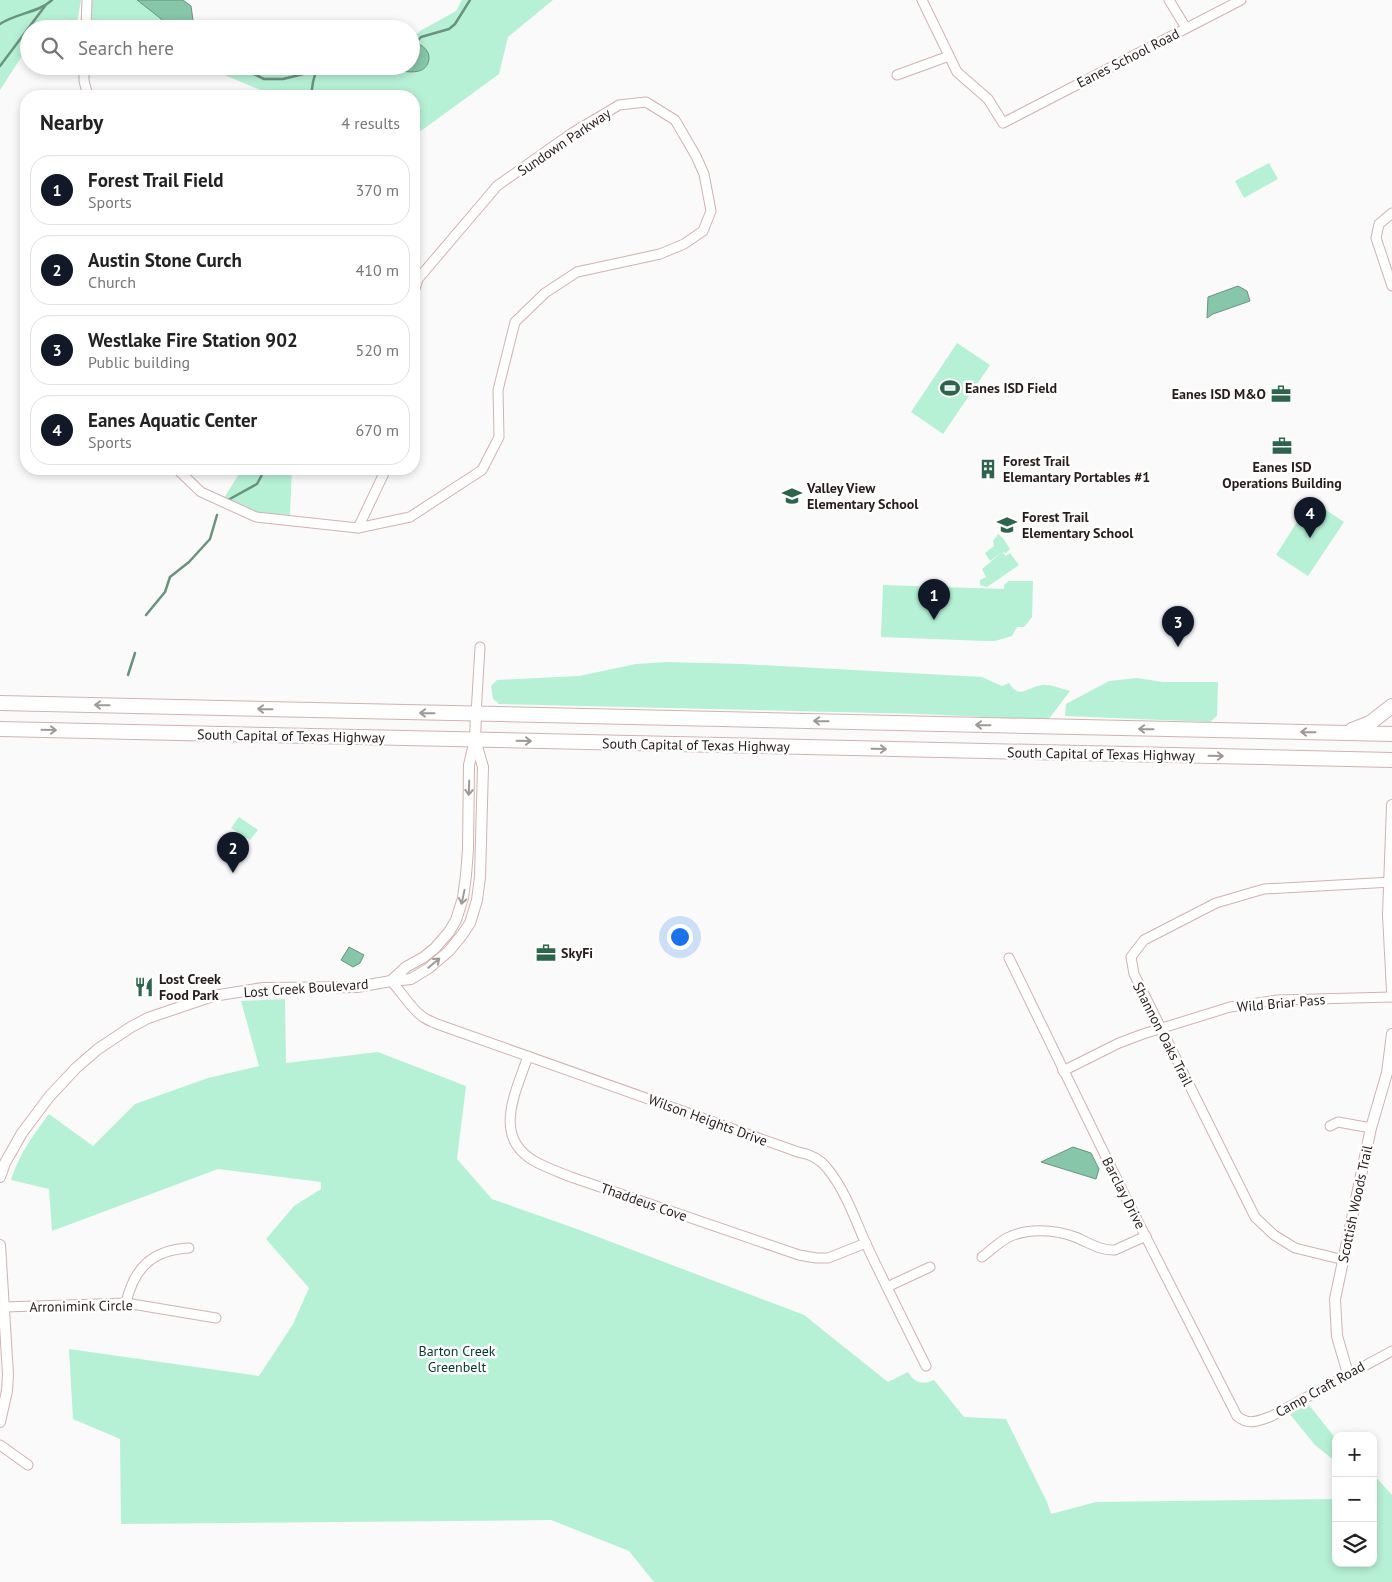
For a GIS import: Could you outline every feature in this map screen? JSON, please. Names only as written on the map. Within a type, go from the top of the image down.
[{"type":"highway","name":"South Capital of Texas Highway","points":[[0,703],[1392,734]]},
{"type":"highway","points":[[1343,733],[1370,723],[1392,706]]},
{"type":"highway","name":"South Capital of Texas Highway","points":[[0,729],[1392,760]]},
{"type":"street","points":[[86,20],[87,0]]},
{"type":"street","points":[[897,75],[949,56],[922,0]]},
{"type":"street","points":[[1169,0],[1186,28]]},
{"type":"street","name":"Eanes School Road","points":[[949,56],[957,72],[988,99],[1003,123],[1241,0]]},
{"type":"street","points":[[84,75],[86,90]]},
{"type":"street","name":"Sundown Parkway","points":[[183,475],[201,492],[256,517],[358,528],[410,517],[482,470],[499,437],[498,390],[514,322],[545,293],[577,272],[660,254],[684,244],[703,230],[711,212],[704,174],[696,156],[674,120],[646,102],[620,105],[572,133],[497,186],[420,277]]},
{"type":"street","points":[[1392,213],[1379,224],[1376,238],[1392,286]]},
{"type":"street","points":[[358,528],[383,475]]},
{"type":"street","name":"Lost Creek Boulevard","points":[[0,1177],[9,1155],[22,1133],[49,1097],[76,1068],[91,1056],[123,1031],[148,1018],[213,996],[263,988],[357,987],[391,980],[411,980],[449,951],[470,923],[477,900],[482,852],[483,767],[475,740],[480,647]]},
{"type":"street","points":[[1392,805],[1391,883],[1388,915],[1392,991]]},
{"type":"street","name":"Shannon Oaks Trail","points":[[1344,1260],[1295,1248],[1274,1235],[1255,1217],[1134,974],[1131,957],[1144,940],[1216,902],[1264,889],[1391,883]]},
{"type":"street","name":"Barclay Drive","points":[[1009,958],[1063,1071],[1231,1407],[1237,1416],[1247,1422]]},
{"type":"street","name":"Wilson Heights Drive","points":[[391,980],[423,1017],[437,1024],[812,1157],[826,1166],[841,1188],[926,1366]]},
{"type":"street","name":"Wild Briar Pass","points":[[1063,1071],[1120,1043],[1160,1028],[1230,1007],[1278,1000],[1392,996]]},
{"type":"street","name":"Scottish Woods Trail","points":[[1348,1374],[1337,1336],[1335,1299],[1371,1128],[1389,1074],[1392,1034]]},
{"type":"street","name":"Thaddeus Cove","points":[[528,1056],[512,1102],[510,1126],[517,1146],[535,1162],[580,1180],[800,1255],[828,1258],[866,1243]]},
{"type":"street","points":[[1330,1126],[1338,1122],[1371,1128]]},
{"type":"street","points":[[982,1257],[1008,1238],[1024,1232],[1043,1231],[1058,1233],[1111,1250],[1146,1236]]},
{"type":"street","points":[[0,1245],[8,1374],[7,1391],[0,1422]]},
{"type":"street","points":[[126,1303],[136,1275],[146,1263],[156,1256],[176,1248],[189,1248]]},
{"type":"street","points":[[887,1287],[930,1267]]},
{"type":"street","name":"Arronimink Circle","points":[[5,1307],[126,1303],[216,1318]]},
{"type":"street","name":"Camp Craft Road","points":[[1247,1422],[1256,1422],[1272,1416],[1392,1351]]},
{"type":"street","points":[[0,1445],[28,1465]]},
{"type":"green space","points":[[0,0],[81,0],[78,20],[20,20],[20,59],[0,90]]},
{"type":"green space","points":[[92,0],[137,0],[163,20],[93,20],[91,19]]},
{"type":"green space","points":[[462,0],[553,0],[508,37],[499,74],[420,132],[420,90],[260,90],[225,75],[420,75],[420,31],[456,11]]},
{"type":"green space","points":[[1269,163],[1278,179],[1244,198],[1235,181]]},
{"type":"green space","name":"Eanes ISD Field","points":[[957,343],[990,365],[943,434],[911,412]]},
{"type":"green space","points":[[238,475],[292,475],[290,515],[257,513],[224,498]]},
{"type":"green space","points":[[1311,500],[1344,522],[1308,576],[1276,555]]},
{"type":"green space","points":[[998,534],[1010,549],[1006,553],[1002,552],[1006,556],[1010,553],[1019,565],[987,587],[980,585],[980,580],[986,577],[982,569],[1001,553],[990,561],[985,553],[994,546],[993,541]]},
{"type":"green space","points":[[1009,581],[1033,581],[1032,617],[1024,627],[1017,627],[1012,636],[995,641],[881,637],[883,585],[1004,589],[1004,585]]},
{"type":"green space","points":[[667,662],[742,664],[982,677],[1002,686],[1009,683],[1020,692],[1045,685],[1070,691],[1048,720],[920,714],[499,704],[493,699],[491,686],[497,680],[579,676],[636,664]]},
{"type":"green space","points":[[1137,678],[1163,682],[1218,682],[1217,716],[1210,722],[1065,716],[1066,704],[1109,681]]},
{"type":"green space","points":[[239,817],[258,830],[250,840],[231,828]]},
{"type":"green space","name":"Barton Creek Greenbelt","points":[[285,999],[286,1063],[378,1052],[466,1086],[457,1159],[492,1199],[577,1229],[804,1315],[888,1382],[908,1372],[916,1381],[927,1382],[934,1380],[964,1417],[1006,1419],[1047,1502],[1051,1514],[1096,1502],[1332,1499],[1332,1567],[1377,1567],[1377,1478],[1392,1495],[1392,1582],[654,1582],[629,1551],[551,1520],[121,1524],[120,1439],[73,1419],[69,1349],[259,1376],[293,1324],[309,1288],[266,1239],[294,1206],[321,1189],[321,1182],[218,1169],[52,1231],[49,1189],[11,1180],[22,1154],[49,1114],[93,1146],[135,1104],[208,1078],[259,1066],[241,1001]]},
{"type":"green space","points":[[1309,1405],[1332,1434],[1332,1459],[1315,1445],[1289,1413]]},
{"type":"shaded area","points":[[137,0],[183,0],[191,6],[193,20],[163,20]]},
{"type":"shaded area","points":[[420,45],[426,49],[429,55],[427,65],[420,70]]},
{"type":"shaded area","points":[[1238,286],[1247,291],[1250,301],[1213,314],[1207,318],[1208,297]]},
{"type":"shaded area","points":[[349,947],[364,955],[360,963],[353,967],[341,960]]},
{"type":"shaded area","points":[[1073,1147],[1091,1153],[1099,1169],[1096,1179],[1041,1162]]},
{"type":"waterway","points":[[0,24],[13,17],[40,8],[52,0]]},
{"type":"waterway","points":[[420,38],[449,29],[455,24],[470,0]]},
{"type":"waterway","points":[[34,20],[45,6]]},
{"type":"waterway","points":[[0,66],[20,39]]},
{"type":"waterway","points":[[256,75],[264,79],[283,79],[299,75]]},
{"type":"waterway","points":[[312,90],[315,75]]},
{"type":"waterway","points":[[228,500],[257,484],[262,475]]},
{"type":"waterway","points":[[146,615],[165,592],[170,577],[189,562],[210,539],[217,515]]},
{"type":"waterway","points":[[128,675],[135,653]]},
{"type":"place","name":"Eanes ISD Field","points":[[950,388]]},
{"type":"place","name":"Eanes ISD M&O","points":[[1281,394]]},
{"type":"place","name":"Eanes ISD Operations Building","points":[[1282,446]]},
{"type":"place","name":"Forest Trail Elemantary Portables #1","points":[[988,469]]},
{"type":"place","name":"Valley View Elementary School","points":[[792,496]]},
{"type":"place","name":"Forest Trail Elementary School","points":[[1007,525]]},
{"type":"place","name":"Eanes Aquatic Center","points":[[1310,538]]},
{"type":"place","name":"Forest Trail Field","points":[[934,620]]},
{"type":"place","name":"Westlake Fire Station 902","points":[[1178,647]]},
{"type":"place","name":"Austin Stone Curch","points":[[233,873]]},
{"type":"place","name":"SkyFi","points":[[546,953]]},
{"type":"place","name":"Lost Creek Food Park","points":[[144,987]]}]
